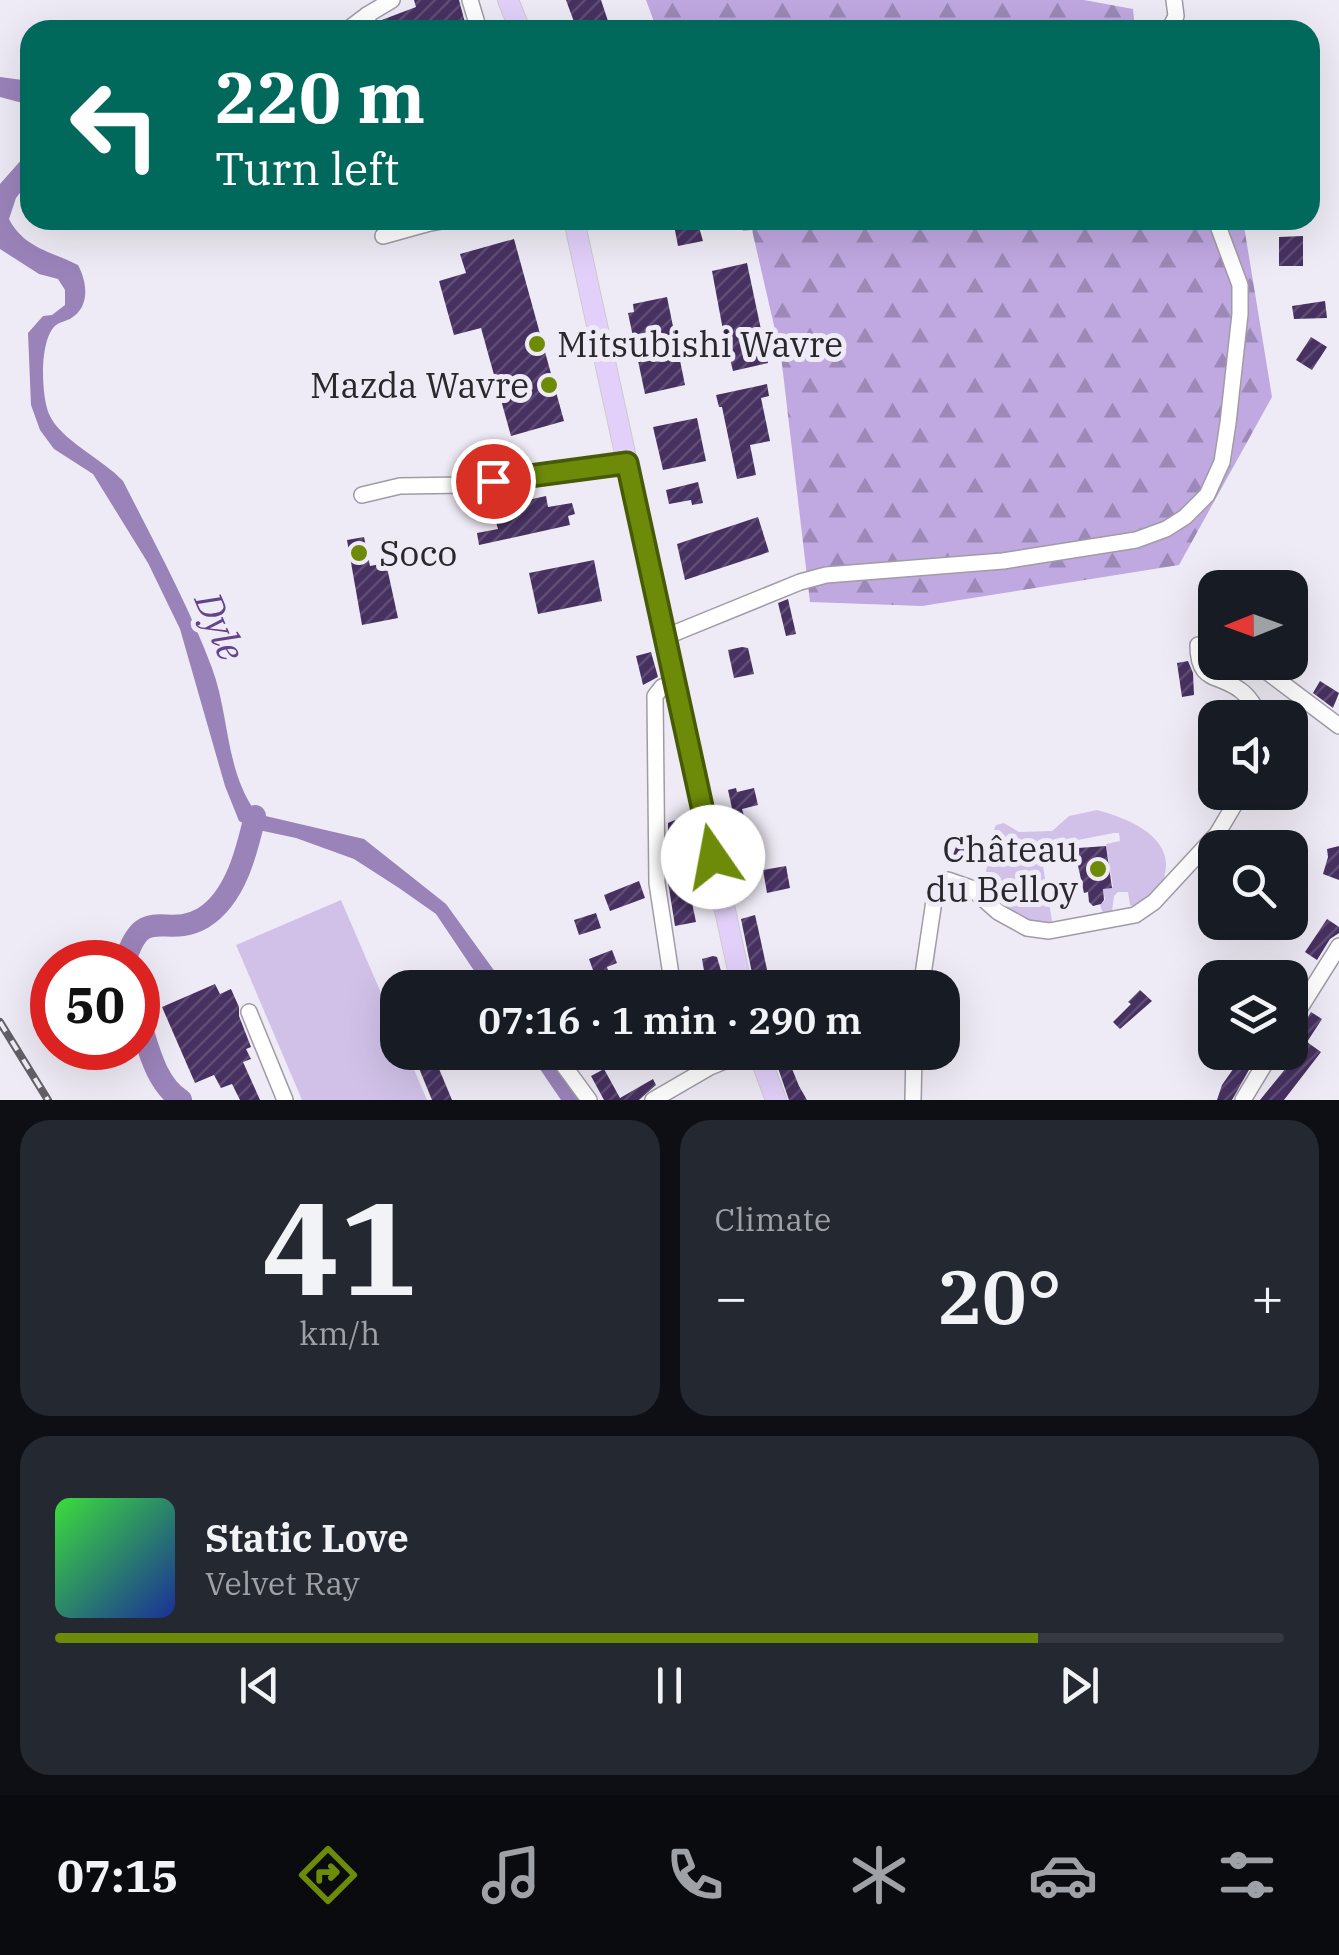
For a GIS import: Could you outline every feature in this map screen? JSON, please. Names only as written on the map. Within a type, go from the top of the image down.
[{"type":"main road","points":[[576,230],[738,970]]},
{"type":"main road","points":[[765,1070],[776,1100]]},
{"type":"street","points":[[370,20],[392,0]]},
{"type":"street","points":[[383,236],[401,230]]},
{"type":"street","points":[[665,638],[826,574],[983,563],[1136,540],[1166,530],[1185,517],[1207,495],[1222,462],[1240,314],[1240,285],[1219,230]]},
{"type":"street","points":[[362,495],[400,486],[466,484],[627,463]]},
{"type":"street","points":[[1221,680],[1244,692],[1249,700]]},
{"type":"street","points":[[1278,680],[1339,726]]},
{"type":"street","points":[[670,970],[657,883],[655,696],[662,687],[675,682]]},
{"type":"street","points":[[924,970],[935,894],[948,880],[972,888],[998,912],[1027,928],[1049,931],[1135,914],[1154,902],[1217,834],[1231,810]]},
{"type":"street","points":[[1308,995],[1339,946]]},
{"type":"street","points":[[249,1012],[285,1100]]},
{"type":"street","points":[[567,1070],[589,1100]]},
{"type":"street","points":[[653,1100],[693,1070]]},
{"type":"street","points":[[913,1100],[914,1070]]},
{"type":"street","points":[[1243,1100],[1261,1070]]},
{"type":"green space","points":[[646,0],[1084,0],[1133,9],[1134,20],[653,20]]},
{"type":"green space","points":[[752,230],[1245,230],[1272,397],[1179,565],[922,606],[810,602],[781,356]]},
{"type":"shaded area","points":[[0,77],[20,80],[20,102],[0,97]]},
{"type":"shaded area","points":[[20,161],[20,193],[9,219],[30,243],[78,265],[85,286],[84,301],[77,314],[56,325],[47,342],[43,381],[49,414],[62,432],[123,481],[212,668],[233,762],[257,814],[364,839],[446,904],[494,970],[474,970],[436,914],[354,859],[239,821],[225,786],[180,629],[148,563],[93,474],[54,449],[40,430],[31,405],[28,333],[43,316],[52,315],[65,305],[65,290],[58,279],[39,274],[0,249],[0,184]]},
{"type":"shaded area","points":[[1097,810],[1130,822],[1158,843],[1166,864],[1162,889],[1135,907],[1130,905],[1128,892],[1118,892],[1112,912],[1104,916],[1100,905],[1105,900],[1103,889],[1113,887],[1106,844],[1120,841],[1119,833],[1114,833],[1052,845],[1047,859],[1042,860],[1053,927],[1016,918],[983,893],[996,825],[1004,823],[1019,832],[1052,831],[1069,816]]},
{"type":"shaded area","points":[[341,900],[380,991],[380,1070],[414,1070],[427,1100],[302,1100],[236,945]]},
{"type":"shaded area","points":[[541,1070],[562,1070],[582,1100],[561,1100]]},
{"type":"building","points":[[414,0],[459,0],[464,20],[382,20],[416,7]]},
{"type":"building","points":[[566,0],[601,0],[608,20],[573,20]]},
{"type":"building","points":[[675,230],[700,230],[703,241],[678,246]]},
{"type":"building","points":[[1303,236],[1303,266],[1279,266],[1279,237]]},
{"type":"building","points":[[514,239],[564,421],[511,436],[481,328],[454,335],[439,281],[466,273],[460,254]]},
{"type":"building","points":[[747,263],[768,363],[733,371],[728,351],[721,352],[719,343],[725,341],[712,271]]},
{"type":"building","points":[[667,297],[685,385],[645,394],[628,313],[634,312],[633,304]]},
{"type":"building","points":[[1325,301],[1327,318],[1294,319],[1292,306]]},
{"type":"building","points":[[1311,337],[1327,347],[1312,370],[1296,360]]},
{"type":"building","points":[[767,384],[769,396],[761,398],[770,441],[750,445],[756,475],[737,479],[716,395]]},
{"type":"building","points":[[697,418],[706,461],[663,470],[653,427]]},
{"type":"building","points":[[698,482],[703,503],[692,505],[691,500],[669,504],[666,490]]},
{"type":"building","points":[[546,496],[548,507],[572,503],[575,514],[568,516],[570,525],[479,545],[477,533],[498,529],[495,519],[501,517],[500,506]]},
{"type":"building","points":[[758,517],[769,552],[685,580],[677,544]]},
{"type":"building","points":[[364,537],[370,566],[386,563],[398,618],[362,625],[347,540]]},
{"type":"building","points":[[594,560],[602,601],[538,614],[529,573]]},
{"type":"building","points":[[788,599],[796,634],[786,636],[778,603]]},
{"type":"building","points":[[748,648],[754,674],[734,678],[728,650]]},
{"type":"building","points":[[651,652],[658,677],[643,685],[636,656]]},
{"type":"building","points":[[1188,661],[1194,695],[1182,697],[1177,663]]},
{"type":"building","points":[[1320,681],[1339,693],[1333,708],[1313,693]]},
{"type":"building","points":[[736,788],[737,792],[754,788],[758,805],[742,809],[758,862],[739,867],[730,828],[730,823],[735,822],[728,790]]},
{"type":"building","points":[[675,820],[696,922],[675,926],[668,882],[668,823]]},
{"type":"building","points":[[961,833],[974,837],[971,861],[953,855]]},
{"type":"building","name":"Château du Belloy","points":[[1106,846],[1112,888],[1103,889],[1104,900],[1093,906],[1088,892],[1084,893],[1075,852],[1078,848]]},
{"type":"building","points":[[1339,846],[1339,880],[1323,874],[1327,849]]},
{"type":"building","points":[[786,866],[790,888],[767,893],[763,870]]},
{"type":"building","points":[[639,881],[645,898],[610,911],[604,895]]},
{"type":"building","points":[[596,913],[601,928],[579,935],[574,920]]},
{"type":"building","points":[[755,915],[767,970],[751,970],[741,919]]},
{"type":"building","points":[[1327,919],[1339,927],[1339,933],[1330,939],[1317,960],[1305,952]]},
{"type":"building","points":[[612,950],[617,963],[608,970],[593,970],[589,959]]},
{"type":"building","points":[[717,957],[721,970],[704,970],[702,959]]},
{"type":"building","points":[[215,984],[220,994],[231,989],[239,1007],[251,1047],[246,1049],[251,1059],[243,1062],[260,1100],[240,1100],[232,1084],[221,1088],[214,1075],[195,1083],[162,1007]]},
{"type":"building","points":[[1140,990],[1152,1001],[1120,1029],[1113,1022]]},
{"type":"building","points":[[1311,1012],[1322,1019],[1308,1040]]},
{"type":"building","points":[[1308,1043],[1321,1052],[1308,1069]]},
{"type":"building","points":[[420,1070],[440,1070],[452,1100],[432,1100]]},
{"type":"building","points":[[605,1070],[620,1098],[653,1079],[656,1085],[639,1100],[604,1100],[591,1076]]},
{"type":"building","points":[[779,1070],[792,1070],[807,1100],[789,1100]]},
{"type":"building","points":[[1232,1070],[1249,1070],[1232,1100],[1217,1100]]},
{"type":"building","points":[[1284,1070],[1307,1070],[1284,1100],[1260,1100]]},
{"type":"waterway","points":[[134,940],[148,927],[189,924],[214,909],[232,886],[255,816]]},
{"type":"waterway","points":[[157,1070],[181,1100]]},
{"type":"railway","points":[[0,1022],[48,1100]]},
{"type":"place","name":"Mitsubishi Wavre","points":[[537,344]]},
{"type":"place","name":"Mazda Wavre","points":[[549,385]]},
{"type":"place","name":"Soco","points":[[359,553]]},
{"type":"place","name":"Château du Belloy","points":[[1098,869]]},
{"type":"route","points":[[493,481],[627,463],[713,857]]},
{"type":"water label","name":"Dyle","points":[[221,626]]}]
